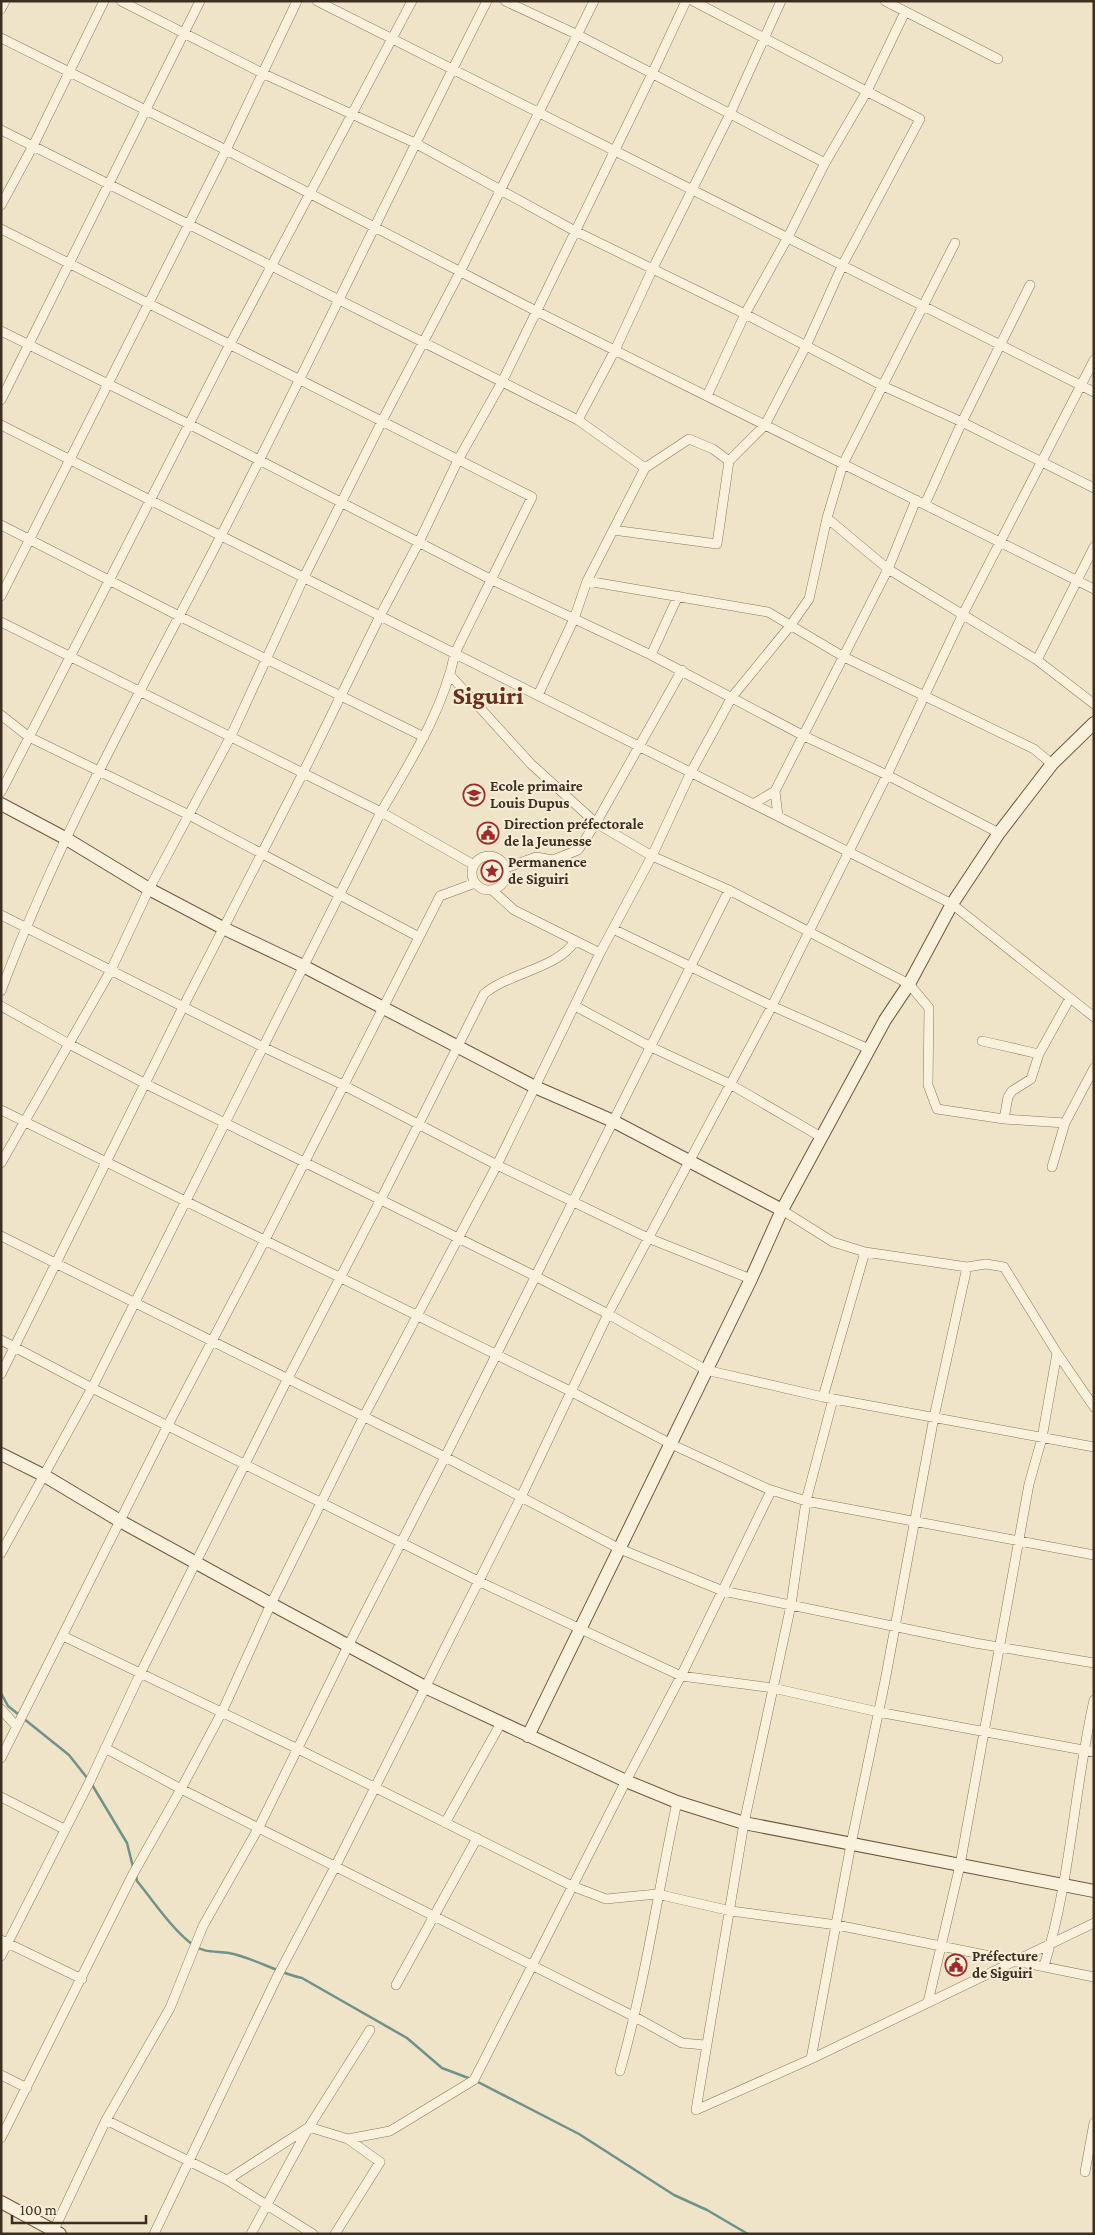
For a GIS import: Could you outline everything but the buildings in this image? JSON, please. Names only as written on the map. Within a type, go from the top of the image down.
[{"type":"street","points":[[1,9],[5,1]]},
{"type":"street","points":[[1,206],[33,146],[104,1]]},
{"type":"street","points":[[121,1],[264,74],[416,143],[575,232],[653,268],[883,386],[962,422],[1094,488]]},
{"type":"street","points":[[1,400],[27,345],[148,110],[200,1]]},
{"type":"street","points":[[1,596],[110,384],[264,74],[297,1]]},
{"type":"street","points":[[317,1],[843,264],[1094,392]]},
{"type":"street","points":[[1,792],[230,344],[412,1]]},
{"type":"street","points":[[1,991],[25,927],[98,770],[259,461],[487,1]]},
{"type":"street","points":[[505,1],[578,35],[826,162]]},
{"type":"street","points":[[1,1163],[111,970],[188,815],[230,738],[304,577],[501,191],[594,1]]},
{"type":"street","points":[[1,1374],[108,1162],[183,1007],[419,542],[458,460],[502,382],[686,1]]},
{"type":"street","points":[[613,530],[717,544],[729,461],[765,425],[806,346],[843,264],[920,119],[693,1]]},
{"type":"street","points":[[578,420],[615,350],[653,268],[730,114],[763,37],[781,1]]},
{"type":"street","points":[[885,1],[998,59]]},
{"type":"street","points":[[707,396],[745,314],[788,237],[826,162],[867,91],[905,12]]},
{"type":"street","points":[[1,38],[148,110],[536,311],[1094,589]]},
{"type":"street","points":[[1,130],[578,420],[645,468]]},
{"type":"street","points":[[1,229],[532,497],[454,653],[450,675],[424,737],[381,812],[92,1388],[1,1553]]},
{"type":"street","points":[[1,2138],[135,1870],[222,1712],[271,1604],[364,1416],[497,1165],[600,953],[652,856],[691,772],[732,697],[790,626],[808,599],[827,518],[843,464],[955,243]]},
{"type":"street","points":[[753,804],[775,791],[1030,285]]},
{"type":"street","points":[[1,331],[189,424],[490,579],[682,670],[804,736],[887,775],[998,833]]},
{"type":"street","points":[[154,2234],[282,1966],[335,1867],[521,1497],[608,1314],[772,1006],[887,775],[962,614],[1094,360]]},
{"type":"street","points":[[1,425],[952,904],[1094,1017]]},
{"type":"street","points":[[538,695],[574,619],[588,581],[645,468],[688,439],[713,449],[729,461]]},
{"type":"street","points":[[827,518],[888,568],[1037,660],[1094,704]]},
{"type":"street","points":[[1,524],[179,616],[424,737]]},
{"type":"street","points":[[1037,660],[1094,547]]},
{"type":"street","points":[[588,581],[768,612],[844,657],[1034,749],[1052,764]]},
{"type":"street","points":[[651,655],[678,596]]},
{"type":"street","points":[[1,622],[381,812],[474,865]]},
{"type":"street","points":[[506,868],[536,857],[552,860],[578,850],[596,823],[682,670]]},
{"type":"street","points":[[450,675],[531,764],[596,823],[652,856],[729,890],[909,984],[929,1008],[928,1085],[937,1109],[1004,1120],[1065,1123]]},
{"type":"street","points":[[1,716],[29,737],[262,852],[419,937]]},
{"type":"street","points":[[528,1736],[751,1280],[782,1210],[885,1020],[909,984],[952,904],[998,833],[1052,764],[1094,723]]},
{"type":"street","points":[[775,791],[778,816]]},
{"type":"street","points":[[1,804],[65,838],[150,890],[223,928],[303,966],[535,1087],[613,1121],[689,1160],[782,1210],[833,1242],[865,1252],[966,1267],[986,1264],[1004,1267],[1057,1353],[1094,1407]]},
{"type":"street","points":[[488,855],[500,858],[506,868],[506,880],[497,889],[492,890],[480,888],[472,874],[477,860],[488,855]]},
{"type":"street","points":[[1,1758],[168,1425],[265,1240],[440,896],[476,883]]},
{"type":"street","points":[[492,890],[514,910],[600,953]]},
{"type":"street","points":[[1,2202],[55,2233],[106,2120],[170,2008],[203,1926],[259,1827],[400,1541],[445,1457],[649,1046],[729,890]]},
{"type":"street","points":[[1,915],[263,1047],[343,1085],[572,1202],[648,1238],[751,1280]]},
{"type":"street","points":[[613,929],[772,1006],[869,1049]]},
{"type":"street","points":[[1,1956],[4,1942],[64,1829],[245,1463],[484,994],[502,982],[560,957],[570,949],[575,941]]},
{"type":"street","points":[[1004,1120],[1008,1098],[1012,1091],[1031,1079],[1039,1054],[1070,998]]},
{"type":"street","points":[[1,1006],[146,1084],[535,1276],[608,1314],[706,1370],[828,1398],[1094,1447]]},
{"type":"street","points":[[575,1006],[649,1046],[730,1084],[821,1137]]},
{"type":"street","points":[[982,1041],[1039,1054]]},
{"type":"street","points":[[1052,1167],[1065,1123],[1094,1068]]},
{"type":"street","points":[[1,1110],[572,1392],[670,1444],[771,1491],[806,1501],[1094,1555]]},
{"type":"street","points":[[1,1236],[364,1416],[620,1549],[722,1591],[894,1627],[1094,1663]]},
{"type":"street","points":[[865,1252],[828,1398],[806,1501],[791,1605],[744,1823],[731,1910],[705,2045],[696,2110],[810,2059],[1094,1924]]},
{"type":"street","points":[[810,2059],[934,1417],[966,1267]]},
{"type":"street","points":[[1,1340],[92,1388],[478,1581],[681,1676],[774,1688],[878,1712],[1094,1752]]},
{"type":"street","points":[[928,2002],[960,1865],[1029,1484],[1042,1438],[1057,1353]]},
{"type":"street","points":[[1,1454],[45,1476],[120,1521],[425,1687],[626,1781],[677,1802],[744,1823],[1094,1891]]},
{"type":"street","points":[[348,2139],[390,2131],[474,2080],[681,1676],[771,1491]]},
{"type":"street","points":[[63,1636],[298,1749],[572,1886],[606,1899],[657,1894],[731,1910],[837,1925],[1094,1977]]},
{"type":"street","points":[[1044,1966],[1065,1885],[1083,1750],[1094,1700]]},
{"type":"street","points":[[1,1709],[20,1720]]},
{"type":"street","points":[[444,1823],[501,1723]]},
{"type":"street","points":[[105,1748],[181,1789],[635,2017],[682,2043],[705,2045]]},
{"type":"street","points":[[1,1797],[64,1829]]},
{"type":"street","points":[[620,2071],[635,2017],[657,1894],[677,1802]]},
{"type":"street","points":[[396,1985],[435,1918],[477,1838]]},
{"type":"street","points":[[4,1942],[82,1979]]},
{"type":"street","points":[[251,2234],[309,2127],[370,2030]]},
{"type":"street","points":[[1,2075],[27,2088]]},
{"type":"street","points":[[106,2120],[227,2180],[313,2234]]},
{"type":"street","points":[[1085,2172],[1094,2123]]},
{"type":"street","points":[[227,2180],[309,2127],[348,2139],[380,2162],[334,2234]]},
{"type":"waterway","points":[[1,1693],[8,1706],[69,1755],[88,1779]]},
{"type":"waterway","points":[[91,1783],[127,1843],[133,1867]]},
{"type":"waterway","points":[[136,1875],[137,1881],[170,1923],[197,1948],[239,1955],[302,1978],[407,2038],[442,2068],[471,2079]]},
{"type":"waterway","points":[[476,2081],[579,2134],[674,2195],[707,2210],[748,2234]]},
{"type":"place","name":"Ecole primaire Louis Dupus","points":[[474,795]]},
{"type":"place","name":"Direction préfectorale de la Jeunesse","points":[[488,833]]},
{"type":"place","name":"Permanence de Siguiri","points":[[492,871]]},
{"type":"place","name":"Préfecture de Siguiri","points":[[956,1965]]},
{"type":"district","name":"Siguiri","points":[[488,695]]}]
